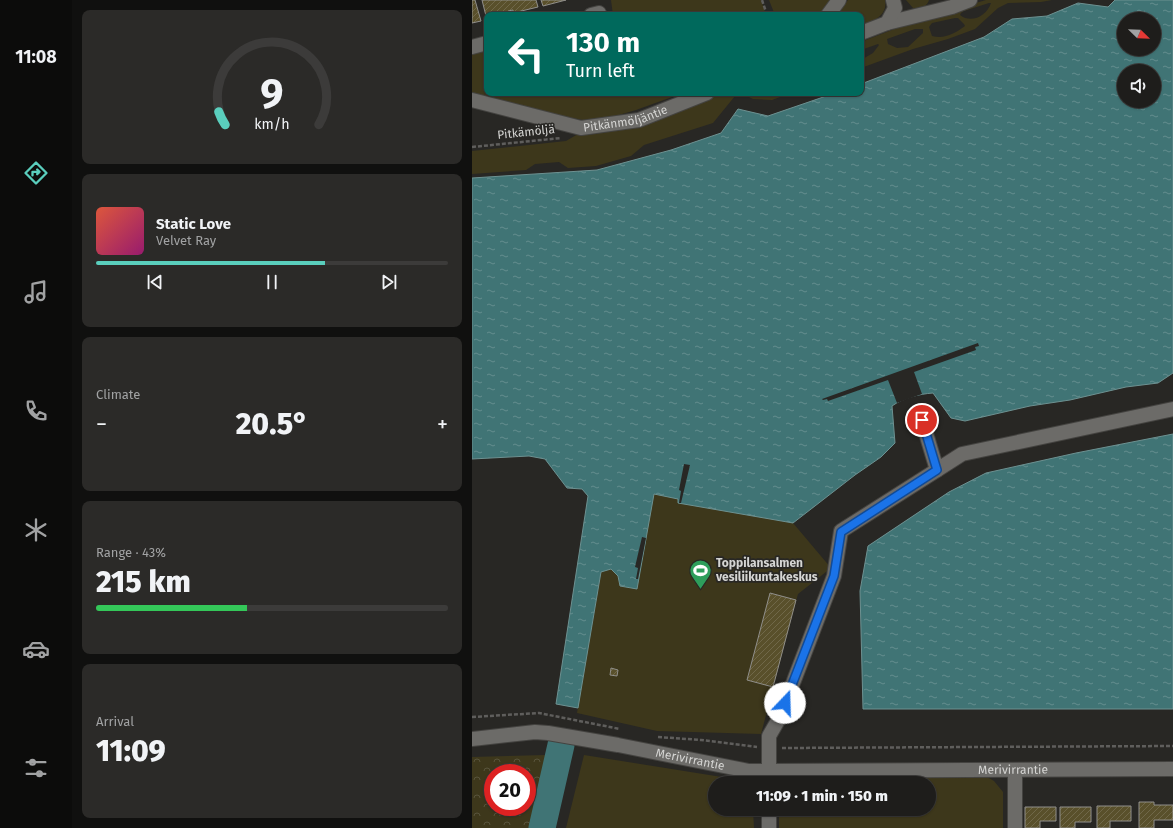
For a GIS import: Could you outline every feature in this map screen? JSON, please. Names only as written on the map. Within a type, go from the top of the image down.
[{"type":"street","points":[[830,12],[839,0]]},
{"type":"street","points":[[887,23],[895,8],[893,0]]},
{"type":"street","points":[[864,32],[887,23],[952,7],[970,0]]},
{"type":"street","points":[[472,47],[484,44]]},
{"type":"street","name":"Pitkänmöljäntie","points":[[472,100],[581,128],[639,120],[699,96]]},
{"type":"street","points":[[769,776],[769,736],[780,718],[834,576],[841,532],[962,454],[1173,409]]},
{"type":"street","points":[[922,420],[937,470]]},
{"type":"street","name":"Merivirrantie","points":[[472,739],[535,732],[548,733],[618,745],[749,771],[766,776]]},
{"type":"street","name":"Merivirrantie","points":[[804,776],[1014,770],[1173,769]]},
{"type":"street","points":[[1014,770],[1015,828]]},
{"type":"street","points":[[769,816],[769,828]]},
{"type":"path","points":[[762,0],[766,12]]},
{"type":"path","name":"Pitkämöljä","points":[[472,147],[560,138],[581,128]]},
{"type":"path","points":[[472,717],[539,713],[626,731]]},
{"type":"path","points":[[656,737],[701,740],[748,747],[769,748],[1173,746]]},
{"type":"green space","points":[[611,0],[761,0],[765,12],[613,12]]},
{"type":"green space","points":[[769,0],[831,0],[822,12],[774,12]]},
{"type":"green space","points":[[848,0],[885,0],[885,6],[882,14],[864,25],[864,12],[839,12]]},
{"type":"green space","points":[[906,0],[929,0],[925,6],[921,8],[913,8]]},
{"type":"green space","points":[[986,0],[1052,0],[1041,2],[1008,3],[998,8],[975,29],[864,67],[864,58],[873,53],[879,45],[878,44],[864,49],[864,41],[920,19]],"holes":[[[991,3],[986,12],[974,19],[964,18],[960,15],[964,11]],[[958,18],[965,26],[949,35],[941,37],[932,36],[929,27],[932,23]],[[915,29],[923,29],[923,33],[908,47],[897,48],[888,44],[887,39]]]},
{"type":"green space","points":[[484,49],[484,96],[675,96],[612,117],[583,120],[567,117],[472,93],[472,52]]},
{"type":"green space","points":[[715,96],[735,96],[713,123],[644,145],[631,156],[596,166],[568,168],[559,162],[535,164],[526,170],[472,174],[472,151],[566,141],[578,134],[588,135],[626,129]]},
{"type":"green space","points":[[747,96],[783,96],[772,100],[753,99]]},
{"type":"green space","name":"Toppilansalmen vesiliikuntakeskus","points":[[622,452],[793,523],[831,568],[798,594],[761,734],[657,731],[577,713]]},
{"type":"green space","points":[[547,755],[536,802],[536,764],[484,764],[484,816],[533,816],[530,828],[472,828],[472,757]]},
{"type":"green space","points":[[584,755],[715,776],[708,776],[708,816],[753,816],[754,828],[566,828]]},
{"type":"green space","points":[[936,777],[987,777],[994,781],[1003,792],[1003,828],[779,828],[779,816],[936,816]]},
{"type":"water","points":[[1115,0],[1173,0],[1173,373],[1158,383],[1126,387],[1070,400],[1030,406],[965,421],[951,418],[933,393],[917,395],[906,399],[892,406],[895,443],[881,457],[855,475],[793,523],[678,503],[678,499],[654,494],[637,589],[620,586],[618,576],[611,569],[601,572],[578,708],[556,704],[588,496],[582,489],[567,488],[545,459],[529,456],[472,459],[472,178],[597,170],[671,150],[721,133],[738,109],[768,116],[826,96],[864,96],[864,83],[984,37],[1012,19],[1047,16],[1078,3],[1108,7]]},
{"type":"water","points":[[1173,434],[1173,709],[863,709],[860,591],[868,546],[949,492],[986,473],[1076,453]]},
{"type":"pier","points":[[978,343],[979,346],[975,347],[976,350],[914,372],[922,394],[897,403],[888,380],[828,401],[827,399],[822,399]]},
{"type":"pier","points":[[684,464],[690,465],[681,503],[679,503],[681,491],[679,490]]},
{"type":"pier","points":[[642,537],[646,538],[638,579],[636,579],[638,568],[635,567]]},
{"type":"building","points":[[472,0],[475,0],[481,21],[472,23]]},
{"type":"building","points":[[482,0],[536,0],[538,7],[517,12],[513,12],[513,10],[508,12],[485,12]]},
{"type":"building","points":[[541,0],[566,0],[543,6]]},
{"type":"building","points":[[770,593],[796,600],[773,687],[747,680]]},
{"type":"building","points":[[611,668],[618,670],[617,676],[610,675]]},
{"type":"building","points":[[1139,802],[1154,802],[1154,805],[1173,805],[1173,820],[1154,820],[1154,828],[1139,828]]},
{"type":"building","points":[[1097,806],[1131,806],[1131,821],[1110,821],[1110,828],[1097,828]]},
{"type":"building","points":[[1025,807],[1056,807],[1056,821],[1040,821],[1040,828],[1025,828]]},
{"type":"building","points":[[1060,807],[1091,807],[1091,822],[1075,822],[1075,828],[1060,828]]},
{"type":"waterway","points":[[542,828],[561,745]]},
{"type":"place","name":"Toppilansalmen vesiliikuntakeskus","points":[[701,590]]},
{"type":"route","points":[[785,703],[834,576],[841,532],[937,470],[922,420]]}]
